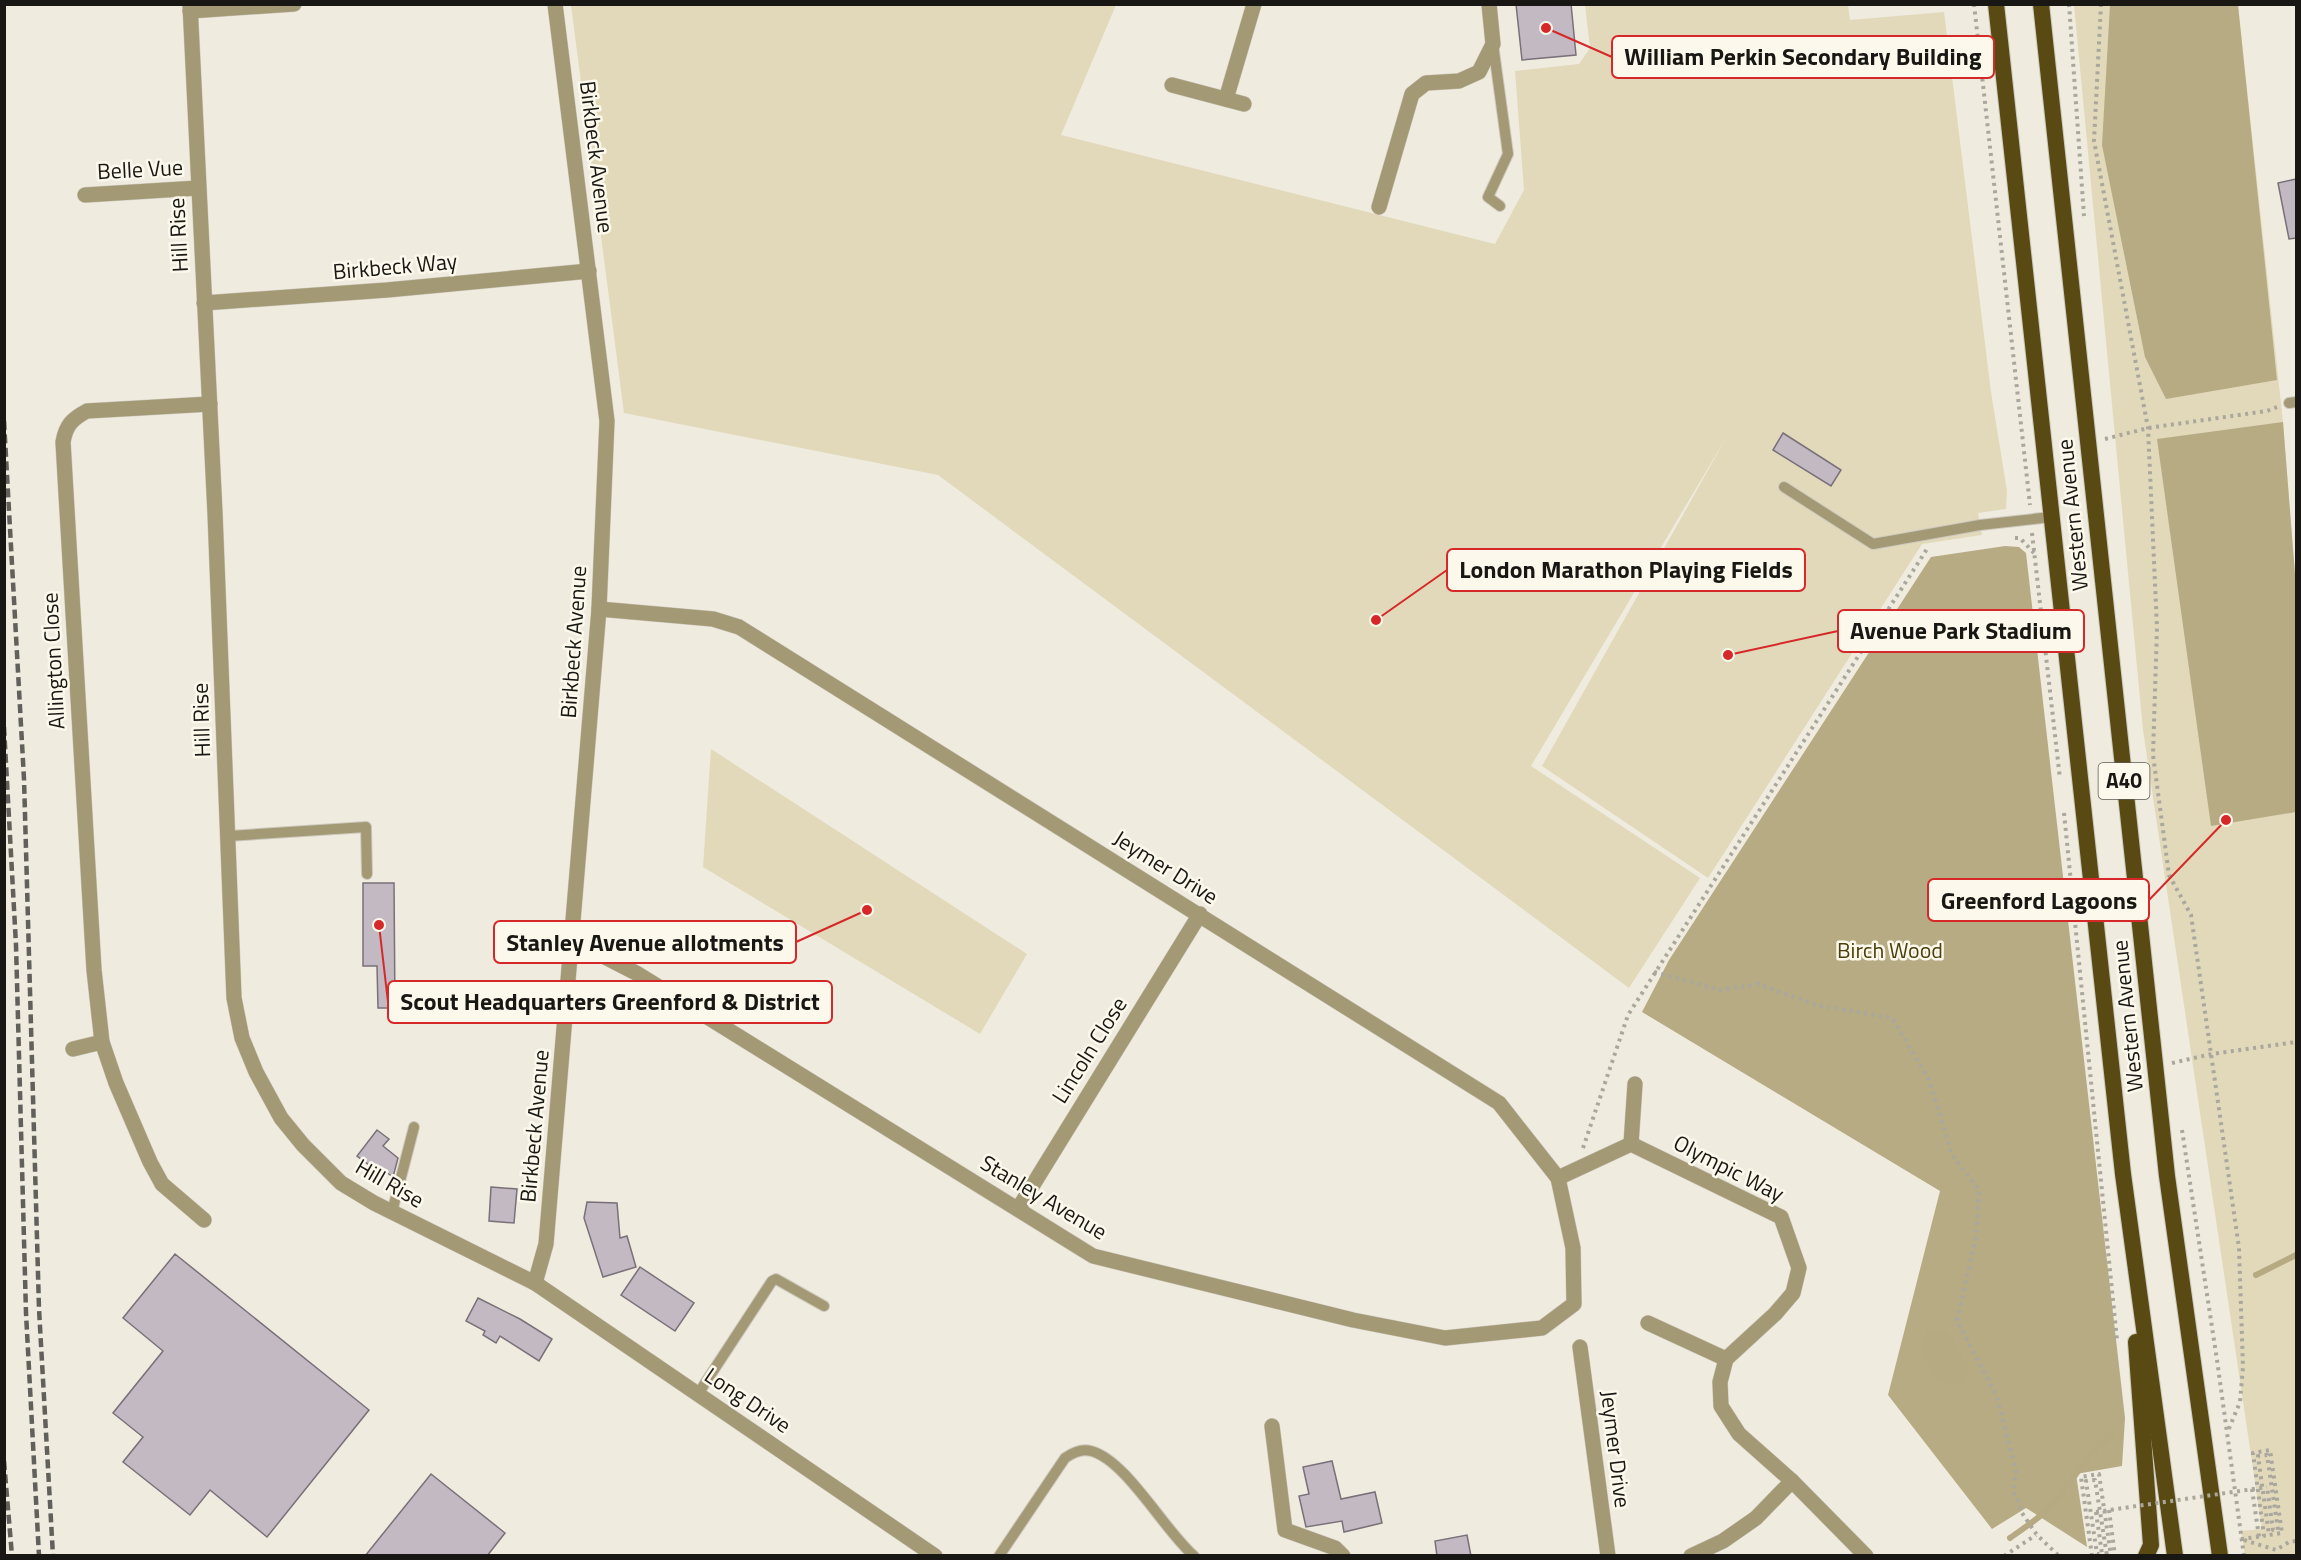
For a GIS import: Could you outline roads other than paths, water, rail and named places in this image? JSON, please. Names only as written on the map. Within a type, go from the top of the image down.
[{"type":"highway","name":"Western Avenue","points":[[1996,4],[2123,1174],[2175,1556]]},
{"type":"highway","name":"Western Avenue","points":[[2041,4],[2167,1176],[2220,1556]]},
{"type":"highway","points":[[2123,1174],[2151,1545],[2146,1556]]},
{"type":"street","points":[[190,8],[294,4]]},
{"type":"street","name":"Birkbeck Avenue","points":[[535,1283],[546,1244],[572,949],[599,609],[607,421],[555,4]]},
{"type":"street","points":[[1226,99],[1254,4]]},
{"type":"street","points":[[1379,207],[1412,94],[1426,83],[1458,81],[1479,72],[1493,44],[1488,4]]},
{"type":"street","name":"Hill Rise","points":[[190,8],[210,404],[234,998],[242,1038],[256,1072],[281,1118],[303,1145],[341,1183],[392,1212],[535,1283]]},
{"type":"street","points":[[1172,85],[1244,104]]},
{"type":"street","name":"Belle Vue","points":[[85,195],[198,188]]},
{"type":"street","name":"Birkbeck Way","points":[[204,303],[387,290],[589,271]]},
{"type":"street","name":"Allington Close","points":[[204,1220],[162,1184],[150,1162],[116,1083],[102,1042],[93,958],[64,435],[66,428],[75,417],[87,411],[210,404]]},
{"type":"street","name":"Jeymer Drive","points":[[599,609],[713,619],[739,627],[1499,1103],[1558,1178],[1573,1248],[1574,1304]]},
{"type":"street","name":"Lincoln Close","points":[[1018,1209],[1200,915]]},
{"type":"street","name":"Stanley Avenue","points":[[572,949],[603,957],[638,974],[1093,1256],[1353,1320],[1445,1338],[1542,1328],[1574,1304]]},
{"type":"street","points":[[73,1049],[102,1042]]},
{"type":"street","points":[[1558,1178],[1631,1144],[1635,1084]]},
{"type":"street","name":"Olympic Way","points":[[1631,1144],[1781,1217],[1799,1268],[1793,1293],[1726,1359]]},
{"type":"street","name":"Long Drive","points":[[535,1283],[935,1556]]},
{"type":"street","points":[[1648,1323],[1726,1359],[1720,1382],[1721,1406],[1739,1434],[1792,1481],[1866,1556]]},
{"type":"street","name":"Jeymer Drive","points":[[1580,1347],[1608,1556]]},
{"type":"street","points":[[1272,1426],[1285,1530],[1335,1548],[1343,1556]]},
{"type":"street","points":[[1691,1556],[1723,1541],[1756,1518],[1792,1481]]},
{"type":"lane","points":[[1493,44],[1508,154],[1488,197],[1500,206]]},
{"type":"lane","points":[[1784,487],[1873,544],[1980,525],[2051,517]]},
{"type":"lane","points":[[229,836],[366,827],[368,874]]},
{"type":"lane","points":[[392,1212],[414,1127]]},
{"type":"lane","points":[[698,1394],[772,1281],[776,1279],[824,1306]]},
{"type":"lane","points":[[999,1556],[1065,1458],[1074,1452],[1089,1450],[1105,1457],[1121,1473],[1181,1545],[1194,1556]]},
{"type":"waterway","points":[[2256,1275],[2296,1255]]},
{"type":"waterway","points":[[2010,1538],[2049,1508],[2088,1458],[2111,1435]]},
{"type":"railway","points":[[4,421],[24,779],[39,1309],[53,1556]]},
{"type":"railway","points":[[4,727],[16,945],[26,1313],[39,1556]]},
{"type":"railway","points":[[4,1461],[12,1556]]},
{"type":"place","name":"William Perkin Secondary Building","points":[[1546,28]]},
{"type":"place","name":"London Marathon Playing Fields","points":[[1376,620]]},
{"type":"place","name":"Avenue Park Stadium","points":[[1728,655]]},
{"type":"place","name":"Greenford Lagoons","points":[[2226,820]]},
{"type":"place","name":"Stanley Avenue allotments","points":[[867,910]]},
{"type":"place","name":"Scout Headquarters Greenford & District","points":[[379,925]]},
{"type":"park label","name":"Birch Wood","points":[[1890,950]]}]
